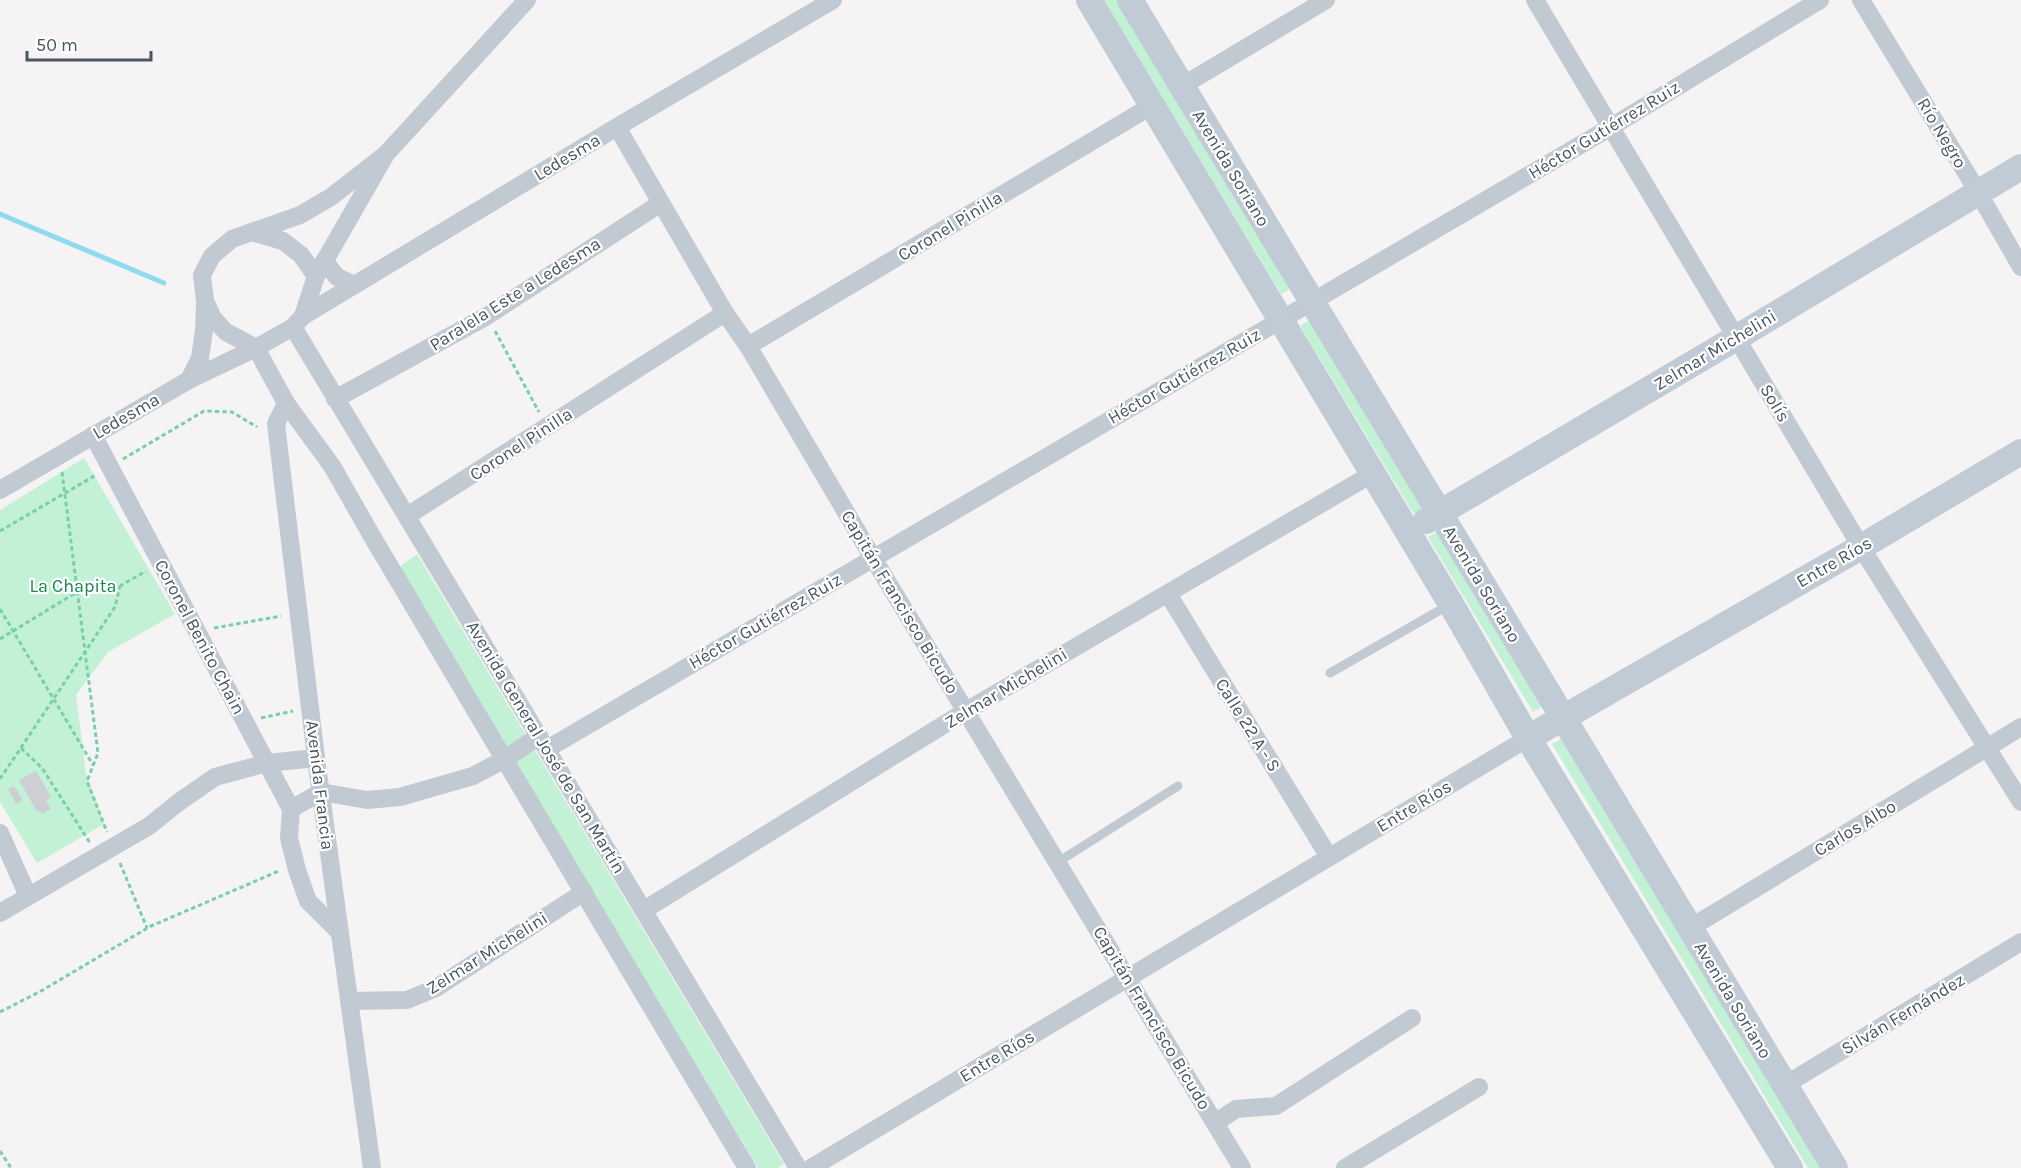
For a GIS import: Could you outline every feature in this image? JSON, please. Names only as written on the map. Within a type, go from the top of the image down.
[{"type":"street","points":[[189,380],[200,358],[204,330],[205,302],[202,275],[213,256],[232,239],[300,215],[331,197],[386,154],[527,0]]},
{"type":"street","name":"Ledesma","points":[[298,322],[354,285],[833,0]]},
{"type":"street","name":"Avenida Soriano","points":[[1089,0],[1408,531],[1528,738],[1790,1168]]},
{"type":"street","name":"Avenida Soriano","points":[[1130,0],[1835,1168]]},
{"type":"street","points":[[1182,86],[1326,0]]},
{"type":"street","name":"Solís","points":[[1535,0],[1861,547],[2021,802]]},
{"type":"street","name":"Héctor Gutiérrez Ruiz","points":[[321,792],[368,800],[400,797],[473,776],[543,743],[873,558],[1611,127],[1820,0]]},
{"type":"street","name":"Río Negro","points":[[1861,0],[2021,267]]},
{"type":"street","name":"Coronel Pinilla","points":[[748,346],[1153,105]]},
{"type":"street","name":"Capitán Francisco Bicudo","points":[[617,127],[725,313],[748,346],[873,558],[1242,1168]]},
{"type":"street","points":[[256,348],[298,322],[320,268],[386,154]]},
{"type":"street","name":"Zelmar Michelini","points":[[1408,531],[2021,167]]},
{"type":"street","name":"Paralela Este a Ledesma","points":[[335,399],[487,316],[661,202]]},
{"type":"street","points":[[252,232],[283,241],[320,268],[354,285]]},
{"type":"street","points":[[205,302],[213,318],[226,332],[256,348],[286,403],[332,466],[747,1168]]},
{"type":"street","name":"Coronel Pinilla","points":[[407,516],[725,313]]},
{"type":"street","name":"Avenida General José de San Martín","points":[[298,322],[335,399],[798,1168]]},
{"type":"street","name":"Ledesma","points":[[0,490],[189,380],[256,348]]},
{"type":"street","name":"Avenida Francia","points":[[286,403],[276,424],[369,1168]]},
{"type":"street","name":"Coronel Benito Chain","points":[[93,435],[291,809]]},
{"type":"street","name":"Entre Ríos","points":[[811,1168],[1563,717],[1861,547],[2021,452]]},
{"type":"street","name":"Zelmar Michelini","points":[[644,910],[966,711],[1372,474]]},
{"type":"street","name":"Calle 22 A - S","points":[[1168,594],[1329,857]]},
{"type":"street","name":"Carlos Albo","points":[[1690,928],[2021,727]]},
{"type":"street","points":[[0,913],[149,826],[215,777],[267,763],[316,758]]},
{"type":"street","points":[[321,792],[291,809],[289,838],[308,901],[340,933]]},
{"type":"street","points":[[0,833],[28,896]]},
{"type":"street","name":"Zelmar Michelini","points":[[349,1000],[407,1000],[436,988],[584,892]]},
{"type":"street","name":"Silván Fernández","points":[[1785,1085],[2021,942]]},
{"type":"street","points":[[1215,1123],[1236,1109],[1276,1106],[1412,1018]]},
{"type":"street","points":[[1345,1168],[1479,1087]]},
{"type":"lane","points":[[1330,673],[1451,604]]},
{"type":"lane","points":[[1058,862],[1178,786]]},
{"type":"path","points":[[487,316],[547,427]]},
{"type":"path","points":[[0,531],[204,411],[232,412],[257,425],[259,436]]},
{"type":"path","points":[[60,455],[98,753],[87,781],[106,851]]},
{"type":"path","points":[[0,639],[90,584],[120,586],[161,563]]},
{"type":"path","points":[[0,779],[115,607],[120,586]]},
{"type":"path","points":[[0,609],[93,765]]},
{"type":"path","points":[[196,630],[286,616]]},
{"type":"path","points":[[244,722],[300,710]]},
{"type":"path","points":[[21,748],[42,768],[106,851],[147,928]]},
{"type":"path","points":[[0,1012],[41,991],[147,928],[278,871],[297,870]]},
{"type":"path","points":[[0,1151],[11,1168]]},
{"type":"green space","points":[[1104,0],[1120,0],[1293,287],[1281,294]]},
{"type":"green space","points":[[1312,318],[1426,507],[1414,514],[1300,326]]},
{"type":"green space","name":"La Chapita","points":[[84,458],[175,614],[108,652],[76,695],[86,774],[104,824],[37,863],[0,802],[0,510]]},
{"type":"green space","points":[[1440,530],[1546,704],[1533,712],[1428,537]]},
{"type":"green space","points":[[417,554],[784,1164],[777,1168],[758,1168],[398,568]]},
{"type":"green space","points":[[1565,737],[1826,1168],[1808,1168],[1552,744]]},
{"type":"building","points":[[36,771],[51,797],[46,800],[51,809],[42,814],[40,811],[37,812],[19,780]]},
{"type":"building","points":[[14,786],[23,800],[16,804],[8,789]]},
{"type":"waterway","points":[[0,214],[164,283]]}]
